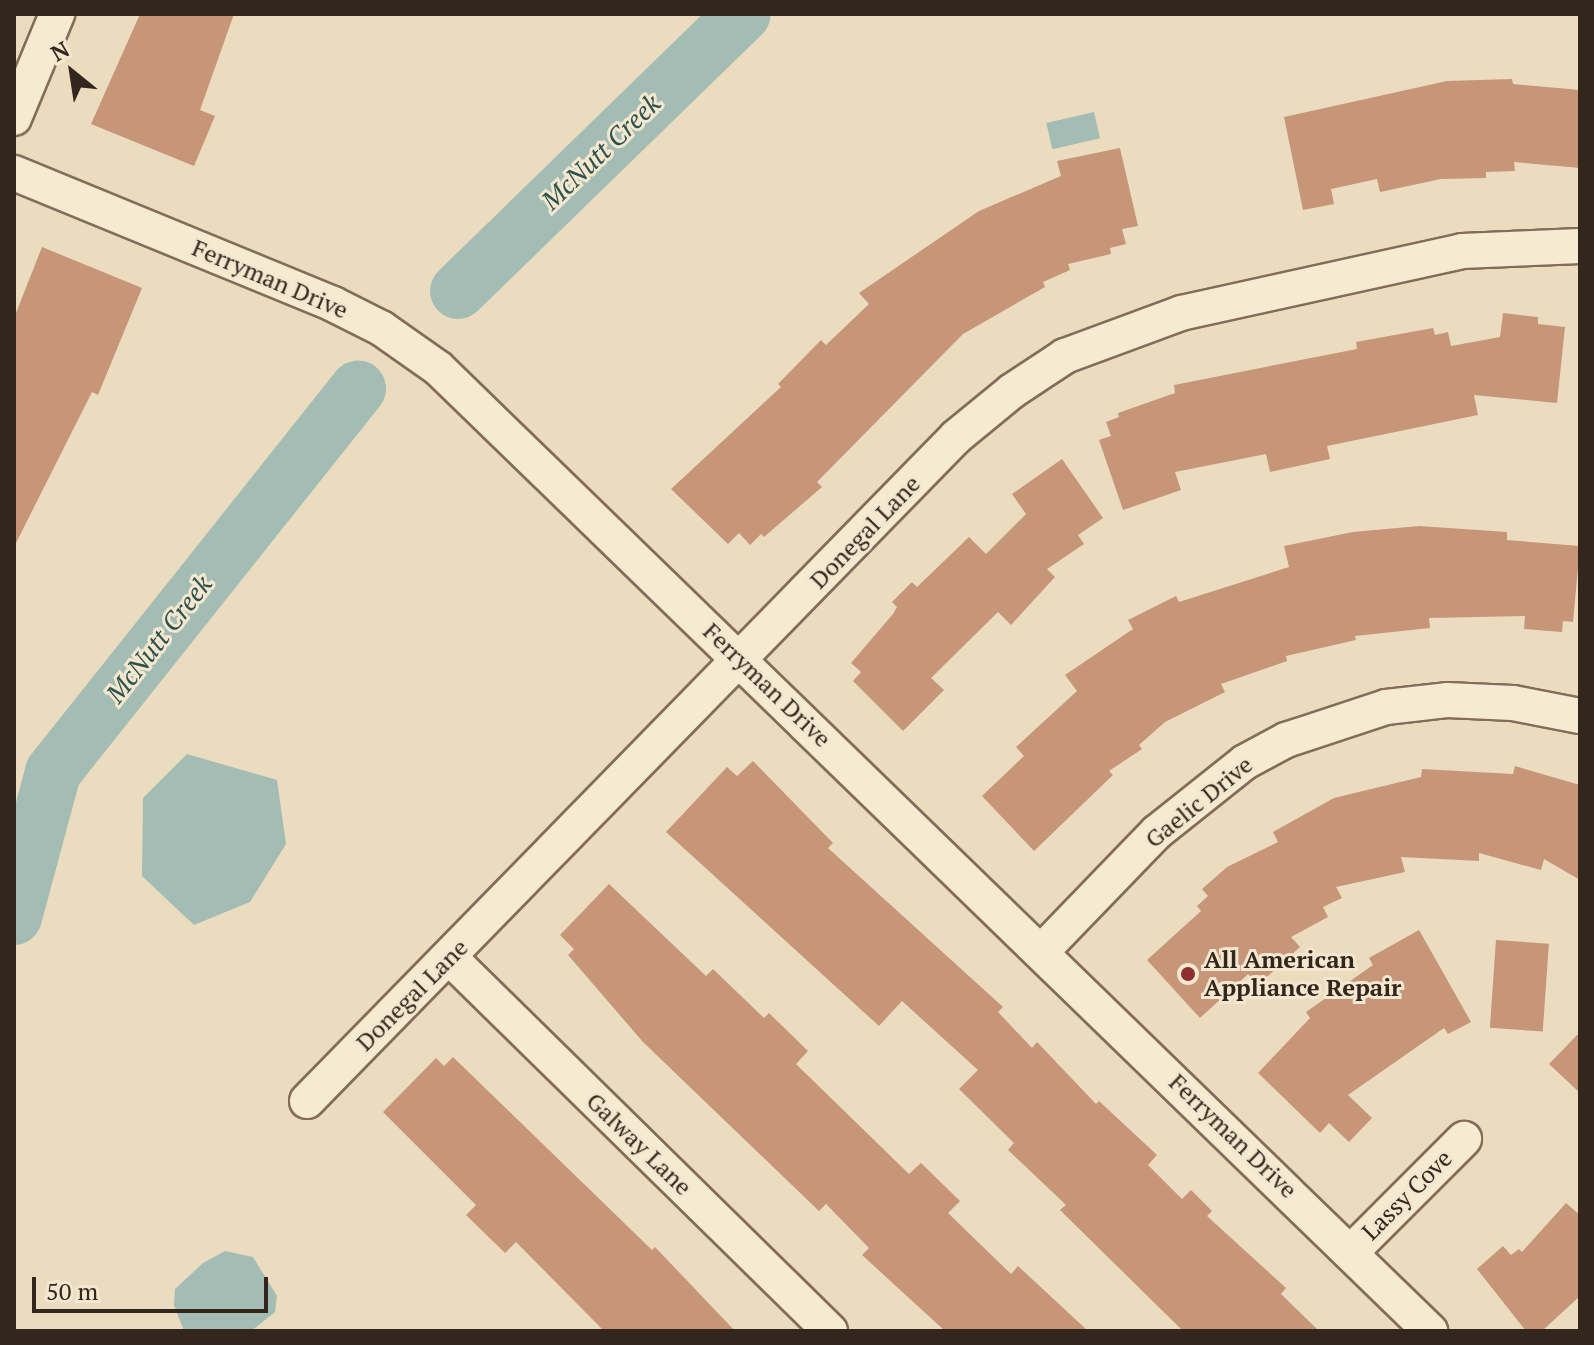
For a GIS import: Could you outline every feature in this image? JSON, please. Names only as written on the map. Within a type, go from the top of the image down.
[{"type":"street","points":[[14,118],[57,14]]},
{"type":"street","name":"Ferryman Drive","points":[[14,173],[381,328],[438,368],[1043,950],[1430,1331]]},
{"type":"street","name":"Donegal Lane","points":[[307,1101],[956,437],[1065,356],[1181,313],[1462,251],[1580,246]]},
{"type":"street","name":"Gaelic Drive","points":[[1043,950],[1157,832],[1245,762],[1286,740],[1386,707],[1447,700],[1513,703],[1580,716]]},
{"type":"street","name":"Galway Lane","points":[[449,957],[830,1331]]},
{"type":"street","name":"Lassy Cove","points":[[1351,1252],[1464,1139]]},
{"type":"water","points":[[1094,112],[1100,138],[1052,149],[1046,123]]},
{"type":"water","points":[[187,754],[277,780],[286,844],[250,902],[194,925],[142,876],[143,798]]},
{"type":"water","points":[[225,1251],[253,1257],[277,1296],[275,1312],[251,1331],[184,1331],[174,1305],[175,1289],[203,1263]]},
{"type":"building","points":[[140,14],[234,14],[200,110],[215,116],[194,166],[91,124]]},
{"type":"building","points":[[1512,79],[1513,84],[1580,90],[1580,168],[1514,162],[1515,171],[1486,172],[1486,178],[1441,179],[1380,192],[1377,179],[1331,189],[1334,204],[1303,210],[1284,117],[1447,81]]},
{"type":"building","points":[[1120,148],[1138,226],[1122,229],[1126,244],[1110,248],[1111,254],[1068,264],[1070,270],[1043,282],[1045,287],[963,334],[817,482],[822,487],[764,537],[761,534],[750,545],[739,533],[728,544],[671,489],[781,387],[778,384],[821,340],[826,345],[869,304],[859,293],[979,211],[1061,176],[1057,161]]},
{"type":"building","points":[[42,247],[142,288],[98,395],[92,392],[14,547],[14,318]]},
{"type":"building","points":[[1503,313],[1538,317],[1538,324],[1565,327],[1557,403],[1474,395],[1478,415],[1327,446],[1330,459],[1270,472],[1266,454],[1175,472],[1181,490],[1123,510],[1099,440],[1111,436],[1106,422],[1119,417],[1118,413],[1175,393],[1174,385],[1357,349],[1356,342],[1433,328],[1435,335],[1448,332],[1451,346],[1500,337]]},
{"type":"building","points":[[1062,459],[1103,518],[1078,535],[1084,544],[1047,569],[1055,577],[1011,625],[998,612],[931,678],[944,690],[903,731],[853,681],[861,672],[851,663],[893,614],[897,607],[892,602],[912,582],[917,587],[969,537],[986,554],[1026,514],[1012,494]]},
{"type":"building","points":[[1419,526],[1507,532],[1507,540],[1580,546],[1573,622],[1563,621],[1562,632],[1524,629],[1525,616],[1429,618],[1430,628],[1355,636],[1356,640],[1286,656],[1287,661],[1221,684],[1225,692],[1165,722],[1139,745],[1142,749],[1109,771],[1113,775],[1034,851],[982,796],[1024,756],[1016,747],[1077,691],[1065,675],[1133,629],[1128,620],[1176,596],[1179,602],[1289,567],[1284,546],[1353,532]]},
{"type":"building","points":[[753,761],[833,843],[828,848],[1003,1007],[998,1012],[1032,1048],[1037,1042],[1096,1104],[1099,1101],[1157,1155],[1148,1165],[1182,1199],[1191,1190],[1212,1211],[1207,1216],[1286,1288],[1281,1294],[1319,1331],[1183,1331],[1060,1210],[1066,1205],[1008,1150],[1014,1143],[959,1089],[978,1070],[902,1001],[879,1026],[666,832],[727,767],[737,776]]},
{"type":"building","points":[[1515,766],[1580,785],[1580,880],[1544,859],[1541,870],[1479,853],[1479,861],[1401,857],[1405,872],[1336,887],[1342,898],[1323,907],[1328,917],[1291,937],[1300,947],[1258,985],[1248,974],[1200,1018],[1147,960],[1201,911],[1197,906],[1208,896],[1202,889],[1227,867],[1278,842],[1273,832],[1334,798],[1421,777],[1422,769],[1513,774]]},
{"type":"building","points":[[609,884],[706,976],[713,969],[764,1018],[769,1013],[808,1051],[796,1064],[909,1174],[921,1163],[960,1201],[948,1213],[1011,1274],[1018,1266],[1088,1331],[945,1331],[862,1255],[869,1248],[826,1204],[819,1211],[643,1042],[568,955],[574,949],[560,935]]},
{"type":"building","points":[[1419,930],[1471,1022],[1448,1034],[1444,1028],[1348,1095],[1372,1118],[1349,1142],[1329,1123],[1320,1133],[1258,1073],[1310,1018],[1306,1012],[1373,965],[1369,958]]},
{"type":"building","points":[[1496,940],[1549,944],[1543,1031],[1490,1028]]},
{"type":"building","points":[[1580,1032],[1580,1093],[1549,1064]]},
{"type":"building","points":[[453,1057],[652,1250],[655,1247],[735,1331],[604,1331],[516,1242],[505,1253],[466,1215],[476,1205],[383,1112],[436,1058],[444,1066]]},
{"type":"building","points":[[1566,1203],[1580,1215],[1580,1296],[1542,1331],[1526,1331],[1477,1269],[1503,1246],[1511,1255],[1519,1249],[1522,1252]]},
{"type":"waterway","name":"McNutt Creek","points":[[458,291],[743,14]]},
{"type":"waterway","name":"McNutt Creek","points":[[14,917],[53,772],[358,389]]},
{"type":"place","name":"All American Appliance Repair","points":[[1188,974]]}]
